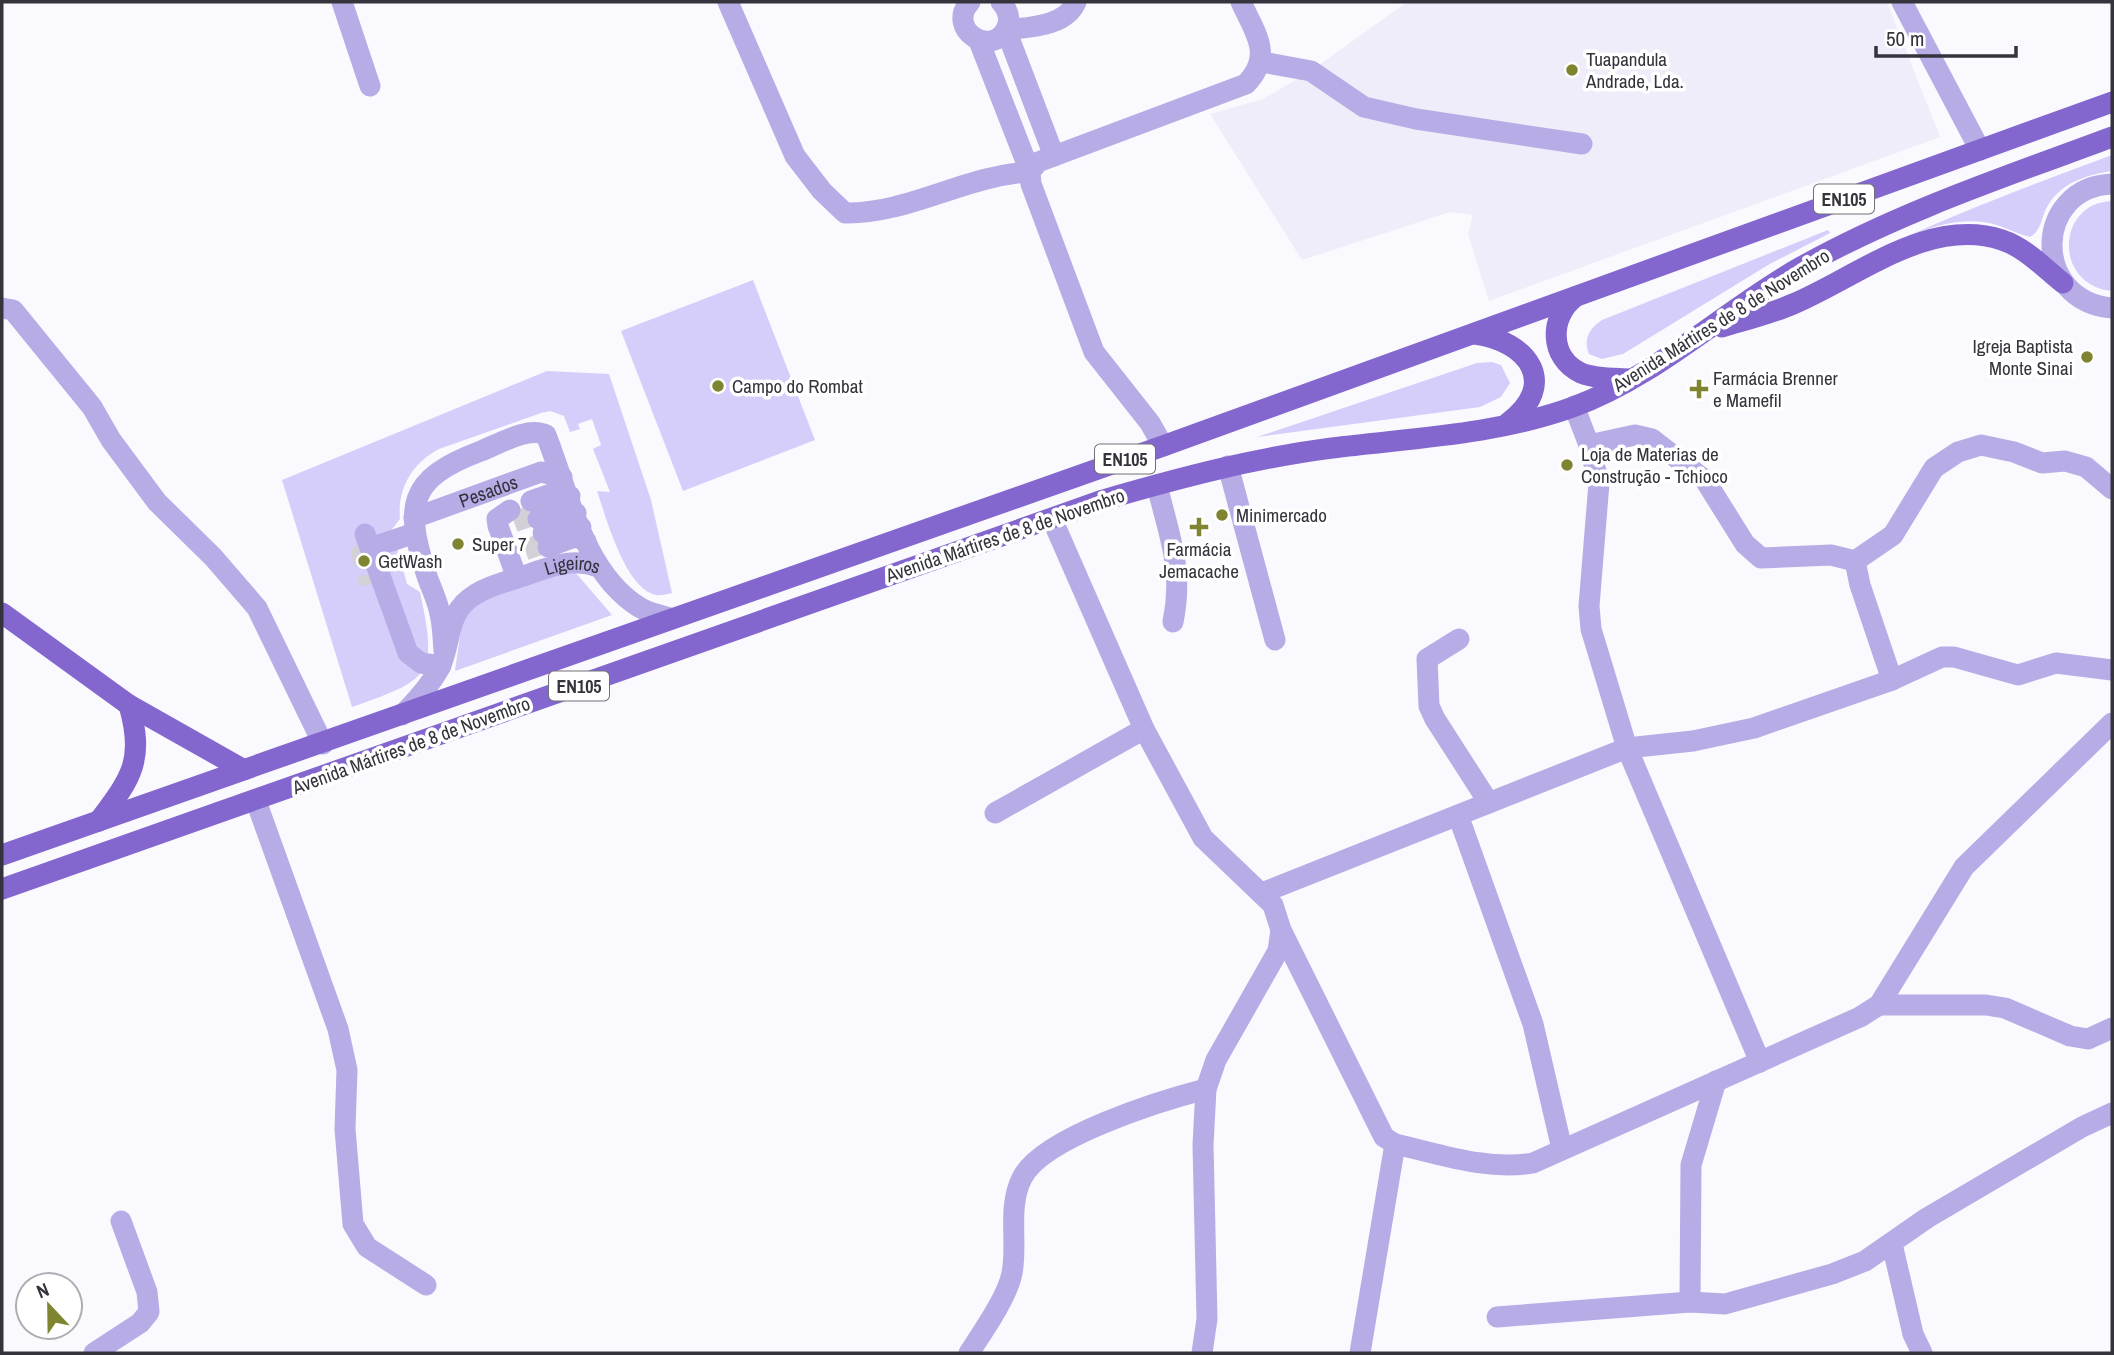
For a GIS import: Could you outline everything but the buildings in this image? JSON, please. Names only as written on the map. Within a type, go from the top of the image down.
[{"type":"main road","name":"Avenida Mártires de 8 de Novembro","points":[[2,855],[1163,446],[2112,102]]},
{"type":"main road","name":"Avenida Mártires de 8 de Novembro","points":[[2,888],[256,801],[1052,519],[1157,485],[1228,466],[1507,424],[1574,406],[1632,379],[1750,299],[1843,243],[1971,190],[2112,137]]},
{"type":"main road","points":[[1703,333],[1792,305],[1933,238],[1980,235],[2003,240],[2021,249],[2063,283]]},
{"type":"main road","points":[[1577,296],[1564,306],[1556,320],[1557,345],[1563,357],[1572,368],[1585,374],[1632,379]]},
{"type":"main road","points":[[1474,334],[1499,337],[1510,344],[1531,369],[1532,399],[1507,424]]},
{"type":"main road","points":[[2,613],[129,705],[244,770]]},
{"type":"main road","points":[[98,821],[130,779],[137,746],[129,705]]},
{"type":"street","points":[[342,2],[370,86]]},
{"type":"street","points":[[727,2],[795,156],[822,191],[845,213],[864,213],[907,203],[990,176],[1030,172],[1038,162],[1246,84],[1262,62],[1261,48],[1241,2]]},
{"type":"street","points":[[970,2],[963,13],[964,27],[979,41],[1030,172],[1031,184],[1094,352],[1150,423],[1163,446]]},
{"type":"street","points":[[1001,2],[1008,14],[1006,30],[1054,156]]},
{"type":"street","points":[[979,41],[994,40],[1006,30],[1047,25],[1073,9],[1076,2]]},
{"type":"street","points":[[1902,2],[1980,150]]},
{"type":"street","points":[[1262,62],[1311,71],[1364,107],[1416,119],[1582,144]]},
{"type":"street","points":[[2109,308],[2087,302],[2063,283],[2051,250],[2058,216],[2083,191],[2112,184]]},
{"type":"street","points":[[2,308],[13,310],[92,407],[111,440],[157,502],[213,557],[257,608],[323,744]]},
{"type":"street","points":[[1574,406],[1589,446],[1599,497],[1589,606],[1591,629],[1627,748],[1760,1062]]},
{"type":"street","points":[[1589,446],[1635,435],[1652,439],[1705,480],[1745,544],[1761,558],[1831,555],[1855,561],[1893,535],[1934,468],[1958,452],[1981,445],[2014,452],[2042,463],[2065,461],[2086,467],[2112,489]]},
{"type":"street","name":"Pesados","points":[[417,510],[532,445],[572,503]]},
{"type":"street","points":[[1228,466],[1275,640]]},
{"type":"street","name":"Pesados","points":[[417,510],[541,472],[572,503]]},
{"type":"street","points":[[1157,485],[1178,565],[1178,600],[1174,622]]},
{"type":"street","name":"Ligeiros","points":[[572,503],[575,537],[540,524],[565,508],[572,503]]},
{"type":"street","name":"Ligeiros","points":[[572,503],[599,567]]},
{"type":"street","points":[[417,510],[440,613],[442,659],[421,663],[408,653],[367,541],[417,510]]},
{"type":"street","points":[[1052,519],[1144,729],[1203,838],[1273,905],[1281,930],[1384,1137],[1395,1144],[1509,1167],[1533,1163],[1860,1017],[1880,1004],[1964,867],[2112,723]]},
{"type":"street","name":"Ligeiros","points":[[402,715],[423,694],[442,659],[456,615],[477,593],[512,539],[564,562],[585,562],[599,567]]},
{"type":"street","points":[[1855,561],[1860,585],[1892,680]]},
{"type":"street","points":[[599,567],[610,583],[634,603],[670,618]]},
{"type":"street","points":[[370,584],[378,600],[391,608]]},
{"type":"street","points":[[1459,639],[1427,659],[1429,706],[1489,803]]},
{"type":"street","points":[[1262,893],[1627,748],[1693,741],[1754,729],[1892,680],[1942,657],[1954,657],[2018,675],[2056,663],[2112,670]]},
{"type":"street","points":[[995,813],[1144,729]]},
{"type":"street","points":[[256,801],[338,1029],[347,1070],[345,1129],[353,1224],[367,1247],[426,1285]]},
{"type":"street","points":[[1458,815],[1533,1024],[1562,1149]]},
{"type":"street","points":[[1202,1353],[1207,1319],[1203,1145],[1206,1088],[1216,1060],[1278,951],[1281,930]]},
{"type":"street","points":[[1880,1004],[1986,1005],[2005,1008],[2070,1036],[2088,1039],[2112,1028]]},
{"type":"street","points":[[1690,1302],[1690,1165],[1716,1081]]},
{"type":"street","points":[[970,1353],[1012,1277],[1013,1227],[1021,1180],[1026,1173],[1052,1149],[1110,1121],[1206,1088]]},
{"type":"street","points":[[1497,1317],[1690,1302],[1725,1304],[1832,1274],[1865,1261],[1927,1218],[2082,1127],[2112,1113]]},
{"type":"street","points":[[1360,1353],[1395,1144]]},
{"type":"street","points":[[94,1353],[139,1323],[149,1312],[147,1292],[121,1221]]},
{"type":"street","points":[[1892,1244],[1913,1347]]},
{"type":"shaded area","name":"Tuapandula Andrade, Lda.","points":[[1407,2],[1887,2],[1940,137],[1489,301],[1468,234],[1473,215],[1450,212],[1302,260],[1210,114],[1263,99],[1311,71]]},
{"type":"shaded area","points":[[2112,155],[2112,171],[2083,178],[2058,193],[2046,209],[2039,228],[2030,237],[1989,223],[1964,222],[1945,224],[1899,240],[2006,195]]},
{"type":"shaded area","points":[[2112,201],[2112,291],[2093,285],[2079,275],[2071,260],[2069,244],[2072,229],[2080,215],[2094,205]]},
{"type":"shaded area","points":[[1828,230],[1830,233],[1768,265],[1623,354],[1602,359],[1589,354],[1588,335],[1602,320]]},
{"type":"shaded area","name":"Campo do Rombat","points":[[753,280],[815,440],[683,491],[621,331]]},
{"type":"shaded area","points":[[1492,362],[1501,365],[1510,383],[1501,397],[1480,407],[1257,437],[1477,363]]},
{"type":"shaded area","points":[[547,371],[609,374],[651,500],[672,593],[658,595],[645,590],[635,580],[618,550],[597,491],[610,492],[593,449],[601,445],[592,419],[578,424],[580,429],[570,432],[564,416],[550,411],[439,449],[421,462],[408,478],[401,497],[400,519],[392,529],[407,584],[420,592],[428,641],[427,658],[422,670],[413,680],[398,689],[352,707],[282,480]]},
{"type":"shaded area","points":[[555,572],[575,572],[612,615],[455,671],[462,621],[483,597]]},
{"type":"tunnel","points":[[514,522],[536,514]]},
{"type":"tunnel","points":[[525,550],[547,542]]},
{"type":"tunnel","points":[[370,548],[362,554],[370,584]]},
{"type":"place","name":"Tuapandula Andrade, Lda.","points":[[1572,70]]},
{"type":"place","name":"Igreja Baptista Monte Sinai","points":[[2087,357]]},
{"type":"place","name":"Campo do Rombat","points":[[718,386]]},
{"type":"place","name":"Farmácia Brenner e Mamefil","points":[[1699,389]]},
{"type":"place","name":"Loja de Materias de Construção - Tchioco","points":[[1567,465]]},
{"type":"place","name":"Minimercado","points":[[1222,515]]},
{"type":"place","name":"Farmácia Jemacache","points":[[1199,527]]},
{"type":"place","name":"Super 7","points":[[458,544]]},
{"type":"place","name":"GetWash","points":[[364,561]]}]
